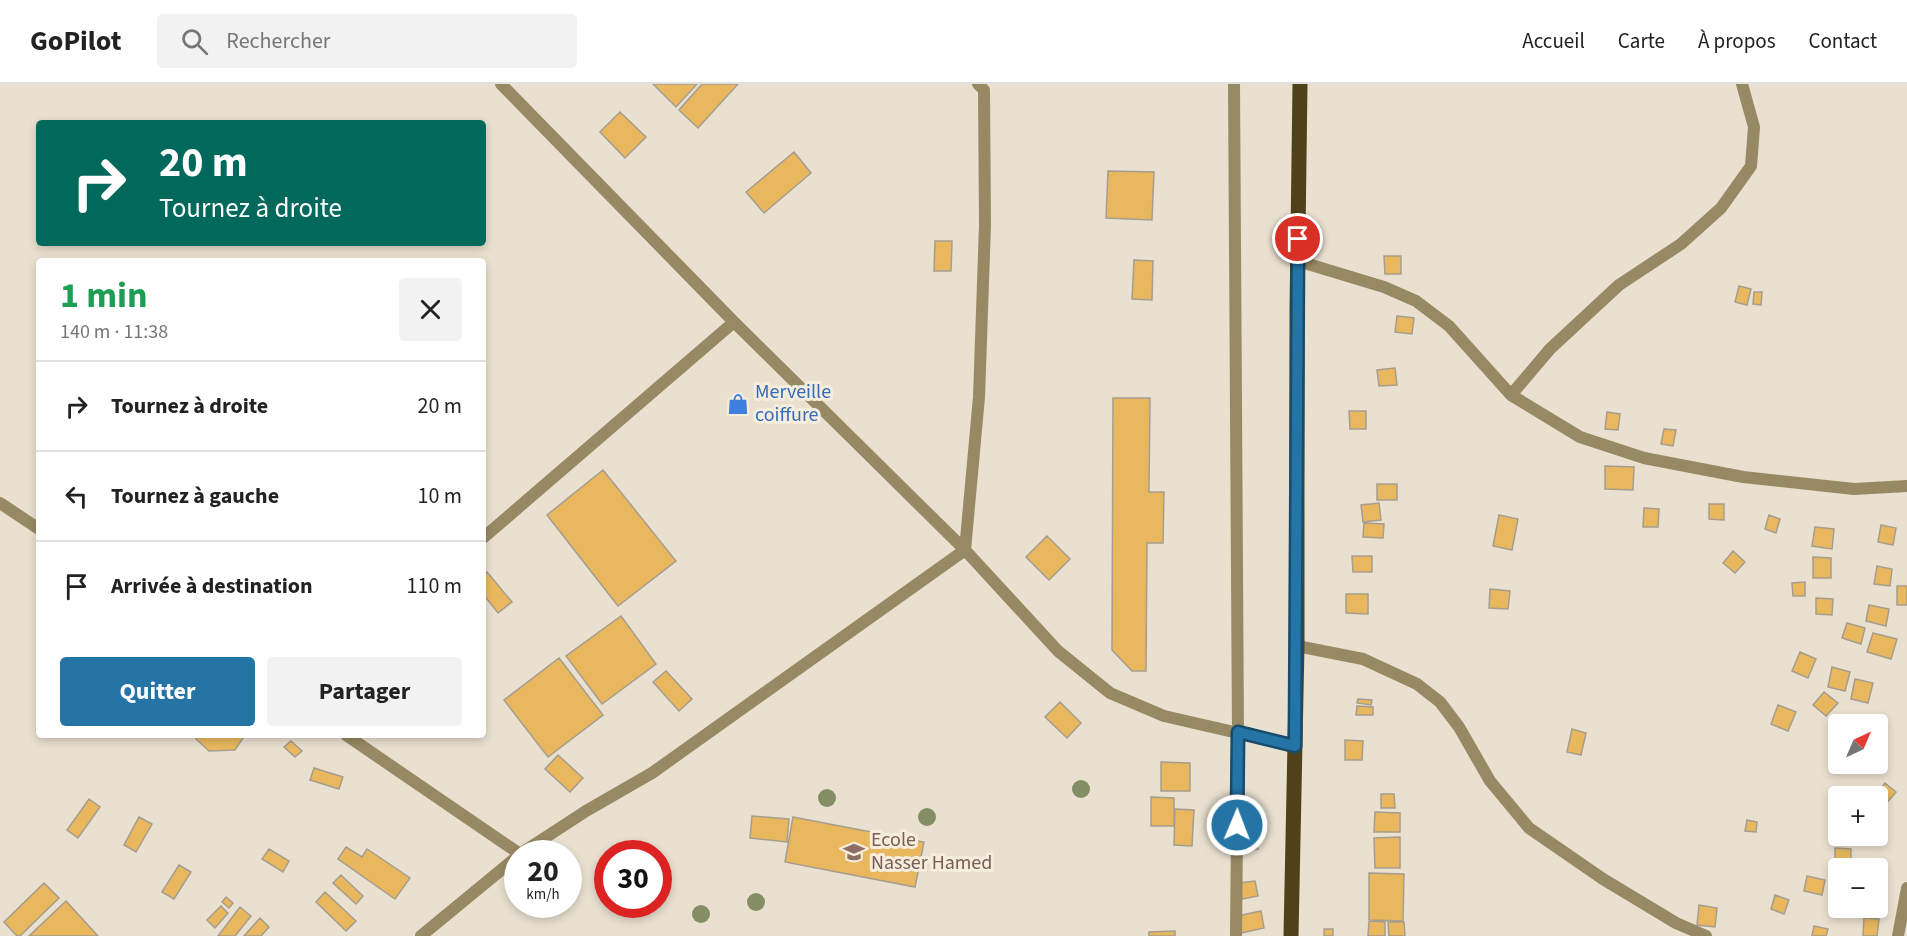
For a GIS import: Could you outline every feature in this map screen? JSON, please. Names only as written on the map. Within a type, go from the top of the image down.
[{"type":"main road","points":[[1291,936],[1297,646],[1300,84]]},
{"type":"street","points":[[501,84],[735,322],[965,549],[1058,651],[1110,693],[1164,716],[1295,746]]},
{"type":"street","points":[[1234,84],[1238,732],[1236,936]]},
{"type":"street","points":[[1511,395],[1550,349],[1619,285],[1681,243],[1721,208],[1751,166],[1754,128],[1742,84]]},
{"type":"street","points":[[541,840],[652,773],[965,549],[979,397],[985,225],[982,86]]},
{"type":"street","points":[[1298,261],[1384,287],[1416,301],[1449,326],[1511,395],[1580,437],[1644,458],[1743,477],[1854,489],[1907,486]]},
{"type":"street","points":[[486,535],[735,322]]},
{"type":"street","points":[[0,503],[36,527]]},
{"type":"street","points":[[1297,646],[1363,659],[1417,684],[1440,702],[1459,727],[1490,781],[1529,828],[1612,884],[1676,922],[1706,936]]},
{"type":"street","points":[[350,738],[504,844]]},
{"type":"street","points":[[421,936],[504,867]]},
{"type":"street","points":[[1898,936],[1907,888]]},
{"type":"building","points":[[653,84],[697,84],[676,107]]},
{"type":"building","points":[[702,84],[738,84],[698,128],[679,110]]},
{"type":"building","points":[[620,112],[646,137],[625,158],[600,132]]},
{"type":"building","points":[[794,152],[811,173],[764,213],[746,192]]},
{"type":"building","points":[[1108,171],[1154,172],[1152,220],[1106,218]]},
{"type":"building","points":[[935,241],[952,241],[951,271],[934,271]]},
{"type":"building","points":[[1384,256],[1401,256],[1401,274],[1385,274]]},
{"type":"building","points":[[1134,260],[1153,261],[1152,300],[1132,299]]},
{"type":"building","points":[[1739,286],[1751,289],[1747,305],[1735,302]]},
{"type":"building","points":[[1754,292],[1762,292],[1761,305],[1753,304]]},
{"type":"building","points":[[1397,316],[1414,318],[1412,334],[1395,332]]},
{"type":"building","points":[[1395,368],[1397,385],[1379,386],[1377,370]]},
{"type":"building","points":[[1113,398],[1150,398],[1149,492],[1164,492],[1163,543],[1147,543],[1146,671],[1132,671],[1112,650]]},
{"type":"building","points":[[1349,411],[1366,411],[1366,429],[1350,429]]},
{"type":"building","points":[[1607,412],[1620,414],[1618,430],[1605,429]]},
{"type":"building","points":[[1664,429],[1676,430],[1673,446],[1661,444]]},
{"type":"building","points":[[1605,466],[1634,467],[1633,490],[1605,489]]},
{"type":"building","points":[[603,470],[676,561],[618,606],[547,515]]},
{"type":"building","points":[[1377,484],[1397,484],[1397,500],[1377,500]]},
{"type":"building","points":[[1379,503],[1381,520],[1363,522],[1361,505]]},
{"type":"building","points":[[1709,504],[1724,504],[1724,520],[1709,519]]},
{"type":"building","points":[[1644,508],[1659,509],[1658,527],[1643,527]]},
{"type":"building","points":[[1499,515],[1518,519],[1512,550],[1493,546]]},
{"type":"building","points":[[1769,515],[1780,519],[1776,533],[1765,529]]},
{"type":"building","points":[[1364,523],[1384,524],[1383,538],[1363,537]]},
{"type":"building","points":[[1881,525],[1896,528],[1893,545],[1878,542]]},
{"type":"building","points":[[1815,527],[1834,529],[1832,549],[1812,546]]},
{"type":"building","points":[[1047,536],[1070,559],[1049,580],[1026,557]]},
{"type":"building","points":[[1733,551],[1745,562],[1735,573],[1723,563]]},
{"type":"building","points":[[1352,556],[1372,556],[1372,572],[1353,572]]},
{"type":"building","points":[[1813,557],[1831,558],[1831,578],[1813,578]]},
{"type":"building","points":[[1877,566],[1892,569],[1890,586],[1874,584]]},
{"type":"building","points":[[486,573],[512,602],[498,613],[486,598]]},
{"type":"building","points":[[1805,582],[1805,596],[1793,596],[1792,583]]},
{"type":"building","points":[[1897,586],[1907,586],[1907,605],[1897,605]]},
{"type":"building","points":[[1490,589],[1510,591],[1508,609],[1489,608]]},
{"type":"building","points":[[1346,594],[1368,594],[1368,614],[1346,613]]},
{"type":"building","points":[[1816,598],[1833,599],[1832,615],[1816,614]]},
{"type":"building","points":[[1869,605],[1889,609],[1886,626],[1866,621]]},
{"type":"building","points":[[621,616],[656,664],[602,704],[566,656]]},
{"type":"building","points":[[1847,623],[1865,628],[1861,644],[1842,638]]},
{"type":"building","points":[[1873,633],[1897,639],[1891,659],[1867,652]]},
{"type":"building","points":[[1800,652],[1816,659],[1808,678],[1792,671]]},
{"type":"building","points":[[559,658],[603,715],[548,757],[504,700]]},
{"type":"building","points":[[1832,667],[1850,672],[1845,691],[1828,687]]},
{"type":"building","points":[[666,671],[692,699],[679,711],[653,682]]},
{"type":"building","points":[[1855,679],[1873,683],[1868,703],[1851,699]]},
{"type":"building","points":[[1824,692],[1838,703],[1826,716],[1813,705]]},
{"type":"building","points":[[1358,699],[1372,700],[1371,705],[1357,703]]},
{"type":"building","points":[[1060,702],[1081,723],[1067,738],[1045,717]]},
{"type":"building","points":[[1778,705],[1796,712],[1788,731],[1771,724]]},
{"type":"building","points":[[1357,706],[1373,707],[1373,715],[1356,715]]},
{"type":"building","points":[[1572,729],[1586,733],[1581,755],[1567,752]]},
{"type":"building","points":[[243,738],[235,750],[209,751],[196,739]]},
{"type":"building","points":[[1345,740],[1363,741],[1362,760],[1345,760]]},
{"type":"building","points":[[291,741],[302,751],[295,757],[284,747]]},
{"type":"building","points":[[558,755],[583,778],[570,792],[545,769]]},
{"type":"building","points":[[1161,762],[1190,763],[1190,791],[1161,791]]},
{"type":"building","points":[[314,768],[343,777],[339,789],[310,780]]},
{"type":"building","points":[[1885,783],[1896,792],[1888,801],[1888,786],[1883,786]]},
{"type":"building","points":[[1381,794],[1394,794],[1395,808],[1381,808]]},
{"type":"building","points":[[1151,797],[1174,798],[1174,826],[1151,826]]},
{"type":"building","points":[[89,799],[100,807],[78,838],[67,830]]},
{"type":"building","points":[[1175,809],[1194,810],[1192,846],[1174,845]]},
{"type":"building","points":[[1375,812],[1400,813],[1400,832],[1374,832]]},
{"type":"building","points":[[752,816],[789,819],[787,842],[750,838]]},
{"type":"building","points":[[139,817],[152,824],[136,852],[124,845]]},
{"type":"building","name":"Ecole Nasser Hamed","points":[[793,817],[924,842],[915,887],[785,862]]},
{"type":"building","points":[[1747,820],[1757,822],[1756,832],[1745,831]]},
{"type":"building","points":[[1255,834],[1258,849],[1247,851],[1244,836]]},
{"type":"building","points":[[1400,837],[1400,868],[1375,868],[1374,838]]},
{"type":"building","points":[[346,847],[362,857],[367,849],[410,878],[395,899],[338,859]]},
{"type":"building","points":[[1835,848],[1851,849],[1851,858],[1835,858]]},
{"type":"building","points":[[269,849],[289,861],[283,872],[262,859]]},
{"type":"building","points":[[179,865],[191,872],[174,899],[162,892]]},
{"type":"building","points":[[1369,873],[1404,874],[1403,921],[1369,920]]},
{"type":"building","points":[[341,875],[363,896],[356,904],[333,883]]},
{"type":"building","points":[[1807,876],[1825,880],[1822,895],[1804,891]]},
{"type":"building","points":[[1255,881],[1258,896],[1242,899],[1239,883]]},
{"type":"building","points":[[44,883],[59,898],[20,936],[17,936],[4,922]]},
{"type":"building","points":[[325,892],[356,921],[346,931],[316,902]]},
{"type":"building","points":[[1775,895],[1789,900],[1784,914],[1771,909]]},
{"type":"building","points":[[226,897],[233,903],[229,908],[222,902]]},
{"type":"building","points":[[66,901],[98,936],[29,936]]},
{"type":"building","points":[[1699,905],[1717,908],[1715,927],[1697,925]]},
{"type":"building","points":[[221,906],[228,913],[215,928],[207,920]]},
{"type":"building","points":[[240,907],[251,916],[235,936],[218,936]]},
{"type":"building","points":[[1261,911],[1264,928],[1241,933],[1237,916]]},
{"type":"building","points":[[260,918],[269,927],[261,936],[244,936]]},
{"type":"building","points":[[1864,918],[1879,919],[1877,936],[1863,936]]},
{"type":"building","points":[[1369,921],[1385,922],[1385,936],[1368,936]]},
{"type":"building","points":[[1388,922],[1404,922],[1405,936],[1389,936]]},
{"type":"building","points":[[1814,926],[1828,929],[1826,936],[1812,936]]},
{"type":"building","points":[[1324,929],[1333,929],[1333,936],[1324,936]]},
{"type":"building","points":[[1175,931],[1175,936],[1149,936],[1149,932]]},
{"type":"place","name":"Merveille coiffure","points":[[738,404]]},
{"type":"place","name":"Ecole Nasser Hamed","points":[[854,852]]},
{"type":"route","points":[[1237,825],[1238,732],[1295,746],[1298,239]]}]
